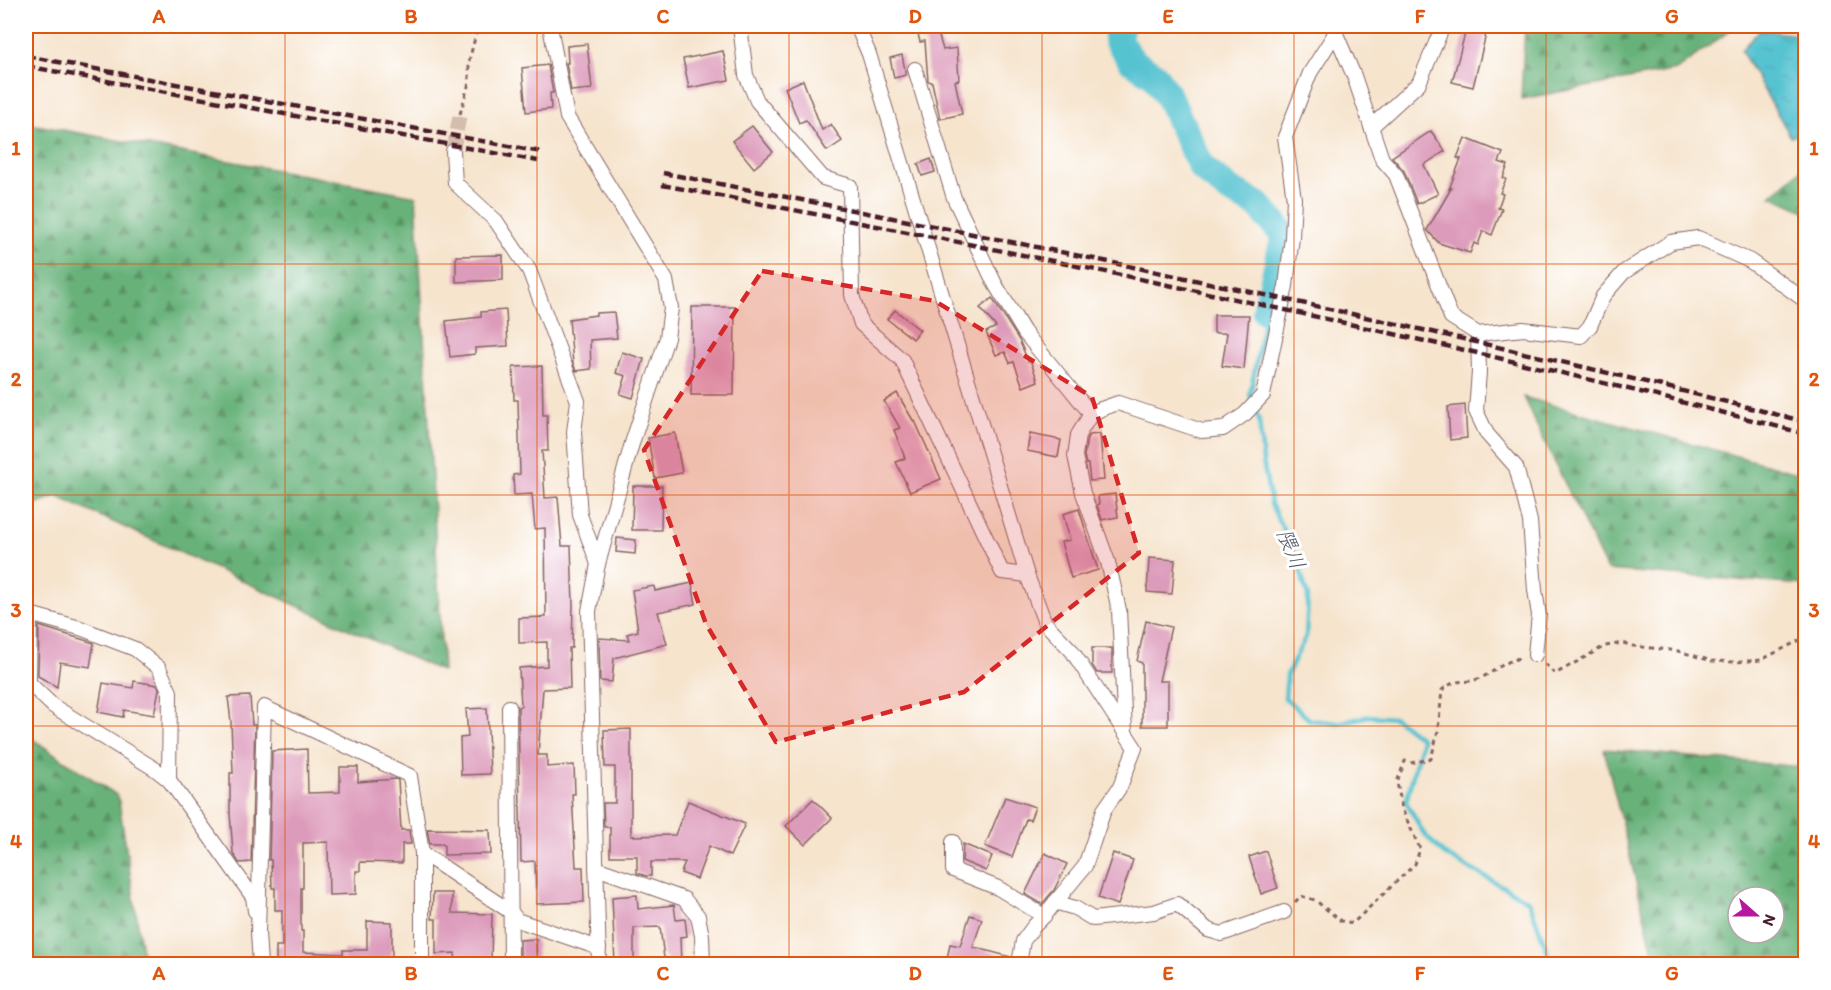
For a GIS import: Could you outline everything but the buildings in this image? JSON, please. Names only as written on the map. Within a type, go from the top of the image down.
[{"type":"street","points":[[550,26],[567,117],[666,280],[671,308],[667,338],[633,440],[598,564],[589,611],[599,964]]},
{"type":"street","points":[[740,26],[746,75],[757,101],[823,178],[850,186],[852,295],[861,324],[902,360],[1002,572],[1027,575]]},
{"type":"street","points":[[856,26],[869,54],[1027,575],[1045,622],[1072,651],[1135,748],[1120,786],[1104,810],[1085,866],[1023,941],[1019,964]]},
{"type":"street","points":[[1371,127],[1419,83],[1443,26]]},
{"type":"street","points":[[1125,732],[1119,610],[1108,562],[1083,493],[1076,456],[1078,435],[1091,414],[1118,404],[1202,431],[1223,429],[1245,414],[1263,395],[1286,286],[1292,237],[1294,199],[1285,137],[1310,73],[1334,29]]},
{"type":"street","points":[[1334,29],[1354,76],[1382,159],[1396,175],[1451,317],[1478,334],[1523,329],[1581,336],[1590,326],[1603,296],[1624,272],[1671,242],[1698,238],[1750,261],[1806,301]]},
{"type":"street","points":[[915,69],[954,198],[995,284],[1024,332],[1091,414]]},
{"type":"street","points":[[453,151],[455,183],[496,221],[529,270],[578,400],[574,432],[580,515],[598,564]]},
{"type":"street","points":[[1478,334],[1479,372],[1476,411],[1487,434],[1516,467],[1530,521],[1539,615],[1535,655]]},
{"type":"street","points":[[169,780],[170,692],[159,668],[135,650],[80,628],[28,614],[29,683],[53,706],[169,780],[253,897],[260,964]]},
{"type":"street","points":[[258,933],[264,707],[410,776],[422,853],[422,964]]},
{"type":"street","points":[[509,707],[511,964]]},
{"type":"street","points":[[953,843],[953,870],[998,888],[1044,916]]},
{"type":"street","points":[[422,853],[511,912],[517,920],[599,948]]},
{"type":"street","points":[[596,868],[684,899],[698,916],[702,936],[703,964]]},
{"type":"street","points":[[1055,902],[1075,908],[1093,919],[1154,912],[1177,904],[1208,930],[1222,934],[1284,912]]},
{"type":"path","points":[[460,114],[468,90],[469,61],[478,26]]},
{"type":"path","points":[[1284,912],[1301,896],[1316,900],[1341,921],[1353,923],[1415,864],[1420,849],[1402,809],[1397,782],[1405,761],[1410,763],[1431,759],[1438,731],[1442,690],[1453,682],[1478,679],[1509,660],[1535,655],[1555,674],[1605,646],[1623,643],[1678,651],[1712,661],[1736,662],[1761,660],[1806,637]]},
{"type":"highlighted area","points":[[762,271],[935,301],[1092,397],[1139,553],[964,692],[776,742],[706,624],[644,450]]},
{"type":"green space","points":[[1525,26],[1736,26],[1676,70],[1521,99]]},
{"type":"green space","points":[[26,123],[416,196],[443,672],[56,496],[26,508]]},
{"type":"green space","points":[[1805,166],[1805,211],[1771,196]]},
{"type":"green space","points":[[1523,397],[1805,475],[1805,585],[1607,570]]},
{"type":"green space","points":[[26,735],[118,796],[144,964],[26,964]]},
{"type":"green space","points":[[1604,749],[1801,767],[1805,758],[1805,964],[1656,964]]},
{"type":"water","points":[[1760,30],[1805,36],[1805,131],[1791,137],[1741,50]]},
{"type":"waterway","name":"隈川","points":[[1121,26],[1117,39],[1132,61],[1154,75],[1169,98],[1202,168],[1229,190],[1258,205],[1285,236],[1266,311]]},
{"type":"waterway","name":"隈川","points":[[1266,311],[1250,395],[1259,420],[1263,461],[1271,504],[1297,559],[1308,597],[1306,636],[1287,675],[1285,698],[1310,720],[1338,723],[1369,716],[1395,718],[1422,739],[1406,802],[1424,834],[1445,855],[1529,901],[1552,964]]},
{"type":"tunnel","points":[[453,151],[460,114]]},
{"type":"railway","points":[[26,56],[541,152]]},
{"type":"railway","points":[[26,66],[538,161]]},
{"type":"railway","points":[[663,173],[950,229],[1379,320],[1664,386],[1806,422]]},
{"type":"railway","points":[[662,185],[950,240],[1236,299],[1522,363],[1806,434]]}]
